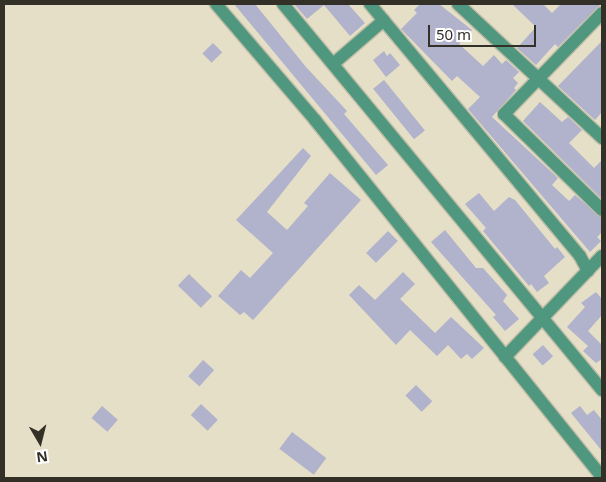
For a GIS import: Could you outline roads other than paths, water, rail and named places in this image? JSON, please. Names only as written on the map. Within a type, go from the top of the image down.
[{"type":"street","points":[[216,4],[315,120],[602,477]]},
{"type":"street","points":[[283,4],[601,387]]},
{"type":"street","points":[[370,4],[580,256],[588,271]]},
{"type":"street","points":[[458,4],[601,135]]},
{"type":"street","points":[[602,13],[541,80],[504,114],[602,210]]},
{"type":"street","points":[[333,64],[384,20]]},
{"type":"street","points":[[505,357],[602,256]]}]
